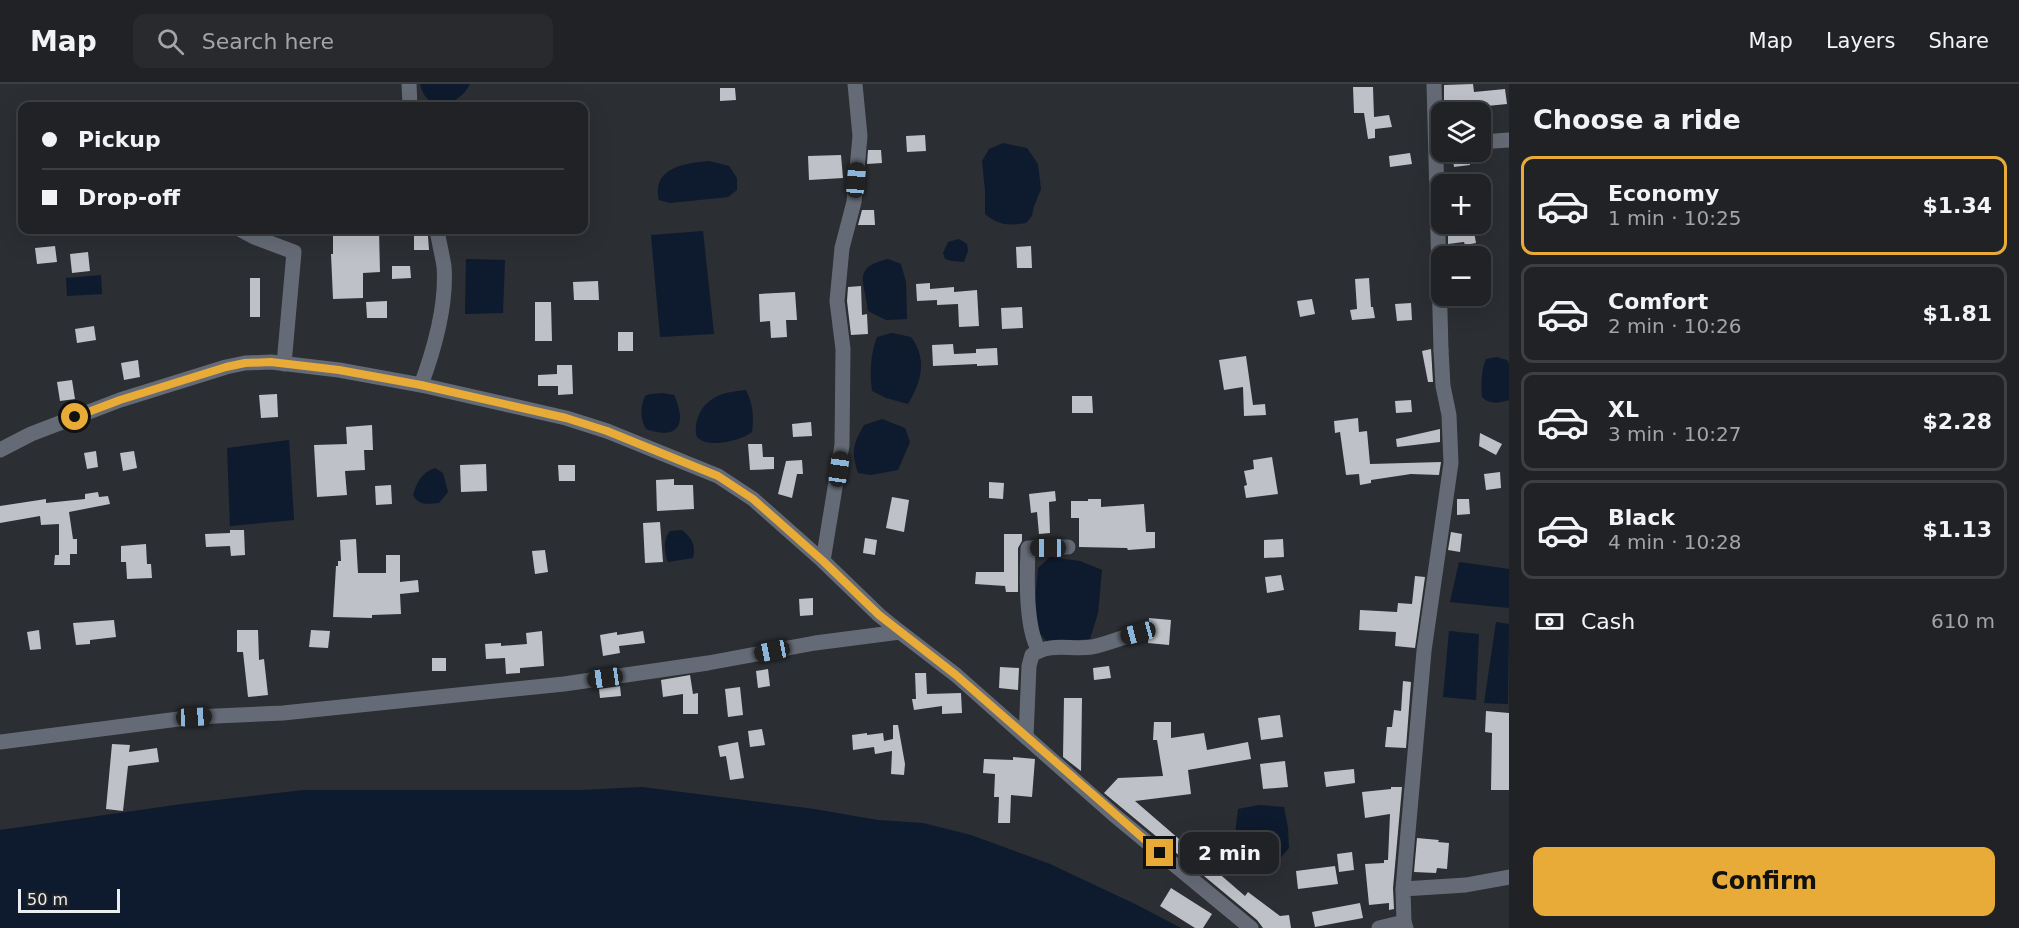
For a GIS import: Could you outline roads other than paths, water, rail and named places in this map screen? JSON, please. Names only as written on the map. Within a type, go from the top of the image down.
[{"type":"street","points":[[409,84],[410,102]]},
{"type":"street","points":[[823,561],[842,445],[843,349],[837,301],[842,248],[854,202],[860,136],[855,84]]},
{"type":"street","points":[[1434,84],[1436,102]]},
{"type":"street","points":[[1491,141],[1509,140]]},
{"type":"street","points":[[1379,928],[1405,925],[1403,889],[1425,651],[1451,463],[1449,415],[1443,386],[1439,162]]},
{"type":"street","points":[[248,234],[294,252],[284,364]]},
{"type":"street","points":[[421,385],[433,353],[441,312],[444,268],[438,234]]},
{"type":"street","points":[[0,450],[31,435],[120,400],[245,363],[284,364],[339,370],[421,385],[566,418],[607,431],[718,476],[753,499],[879,615],[956,675],[1113,814],[1251,928]]},
{"type":"street","points":[[1039,651],[1034,643],[1029,606],[1028,548],[1068,548]]},
{"type":"street","points":[[0,742],[194,717],[283,713],[564,684],[708,663],[815,643],[900,632]]},
{"type":"street","points":[[1026,737],[1029,666],[1032,655],[1054,647],[1092,647],[1138,633]]},
{"type":"street","points":[[1403,889],[1466,885],[1509,877]]},
{"type":"water","points":[[420,84],[470,84],[465,92],[451,102],[432,102],[424,94]]},
{"type":"water","points":[[1003,143],[1027,148],[1038,164],[1041,189],[1032,216],[1026,223],[1004,224],[985,214],[982,161],[989,149]]},
{"type":"water","points":[[709,161],[729,166],[737,178],[737,190],[728,197],[670,203],[659,200],[658,189],[665,174],[690,163]]},
{"type":"water","points":[[703,231],[714,334],[660,337],[651,235]]},
{"type":"water","points":[[959,239],[967,244],[968,251],[964,262],[945,259],[943,253],[948,242]]},
{"type":"water","points":[[466,259],[505,260],[503,313],[465,314]]},
{"type":"water","points":[[888,259],[901,264],[906,282],[907,319],[886,320],[868,311],[863,285],[864,272],[876,263]]},
{"type":"water","points":[[101,275],[102,294],[67,296],[66,278]]},
{"type":"water","points":[[892,333],[911,337],[920,354],[921,371],[908,404],[886,398],[872,391],[871,364],[877,337]]},
{"type":"water","points":[[1496,357],[1507,360],[1509,364],[1509,400],[1495,403],[1482,397],[1482,382],[1486,359]]},
{"type":"water","points":[[746,390],[752,410],[752,432],[741,438],[718,443],[710,443],[698,438],[696,425],[703,408],[708,403],[721,395]]},
{"type":"water","points":[[662,393],[674,395],[680,414],[677,427],[666,433],[646,429],[642,417],[642,404],[645,396]]},
{"type":"water","points":[[882,419],[905,428],[910,442],[898,470],[871,475],[858,473],[854,459],[857,438],[864,425]]},
{"type":"water","points":[[289,440],[294,520],[230,526],[227,448]]},
{"type":"water","points":[[435,468],[443,473],[448,492],[439,503],[421,503],[413,495],[416,486],[423,475]]},
{"type":"water","points":[[682,530],[692,542],[693,558],[668,562],[666,538],[670,531]]},
{"type":"water","points":[[1050,557],[1080,561],[1102,570],[1098,613],[1090,639],[1047,642],[1033,625],[1038,568]]},
{"type":"water","points":[[1459,562],[1509,569],[1509,608],[1450,602]]},
{"type":"water","points":[[1496,622],[1509,624],[1508,704],[1484,703]]},
{"type":"water","points":[[1449,631],[1479,634],[1476,700],[1443,697]]},
{"type":"water","points":[[642,787],[814,809],[878,820],[923,823],[971,835],[1050,864],[1181,928],[0,928],[0,830],[182,804],[303,790],[582,790]]},
{"type":"water","points":[[1259,805],[1284,807],[1289,848],[1272,868],[1252,875],[1237,863],[1235,835],[1238,809]]}]
